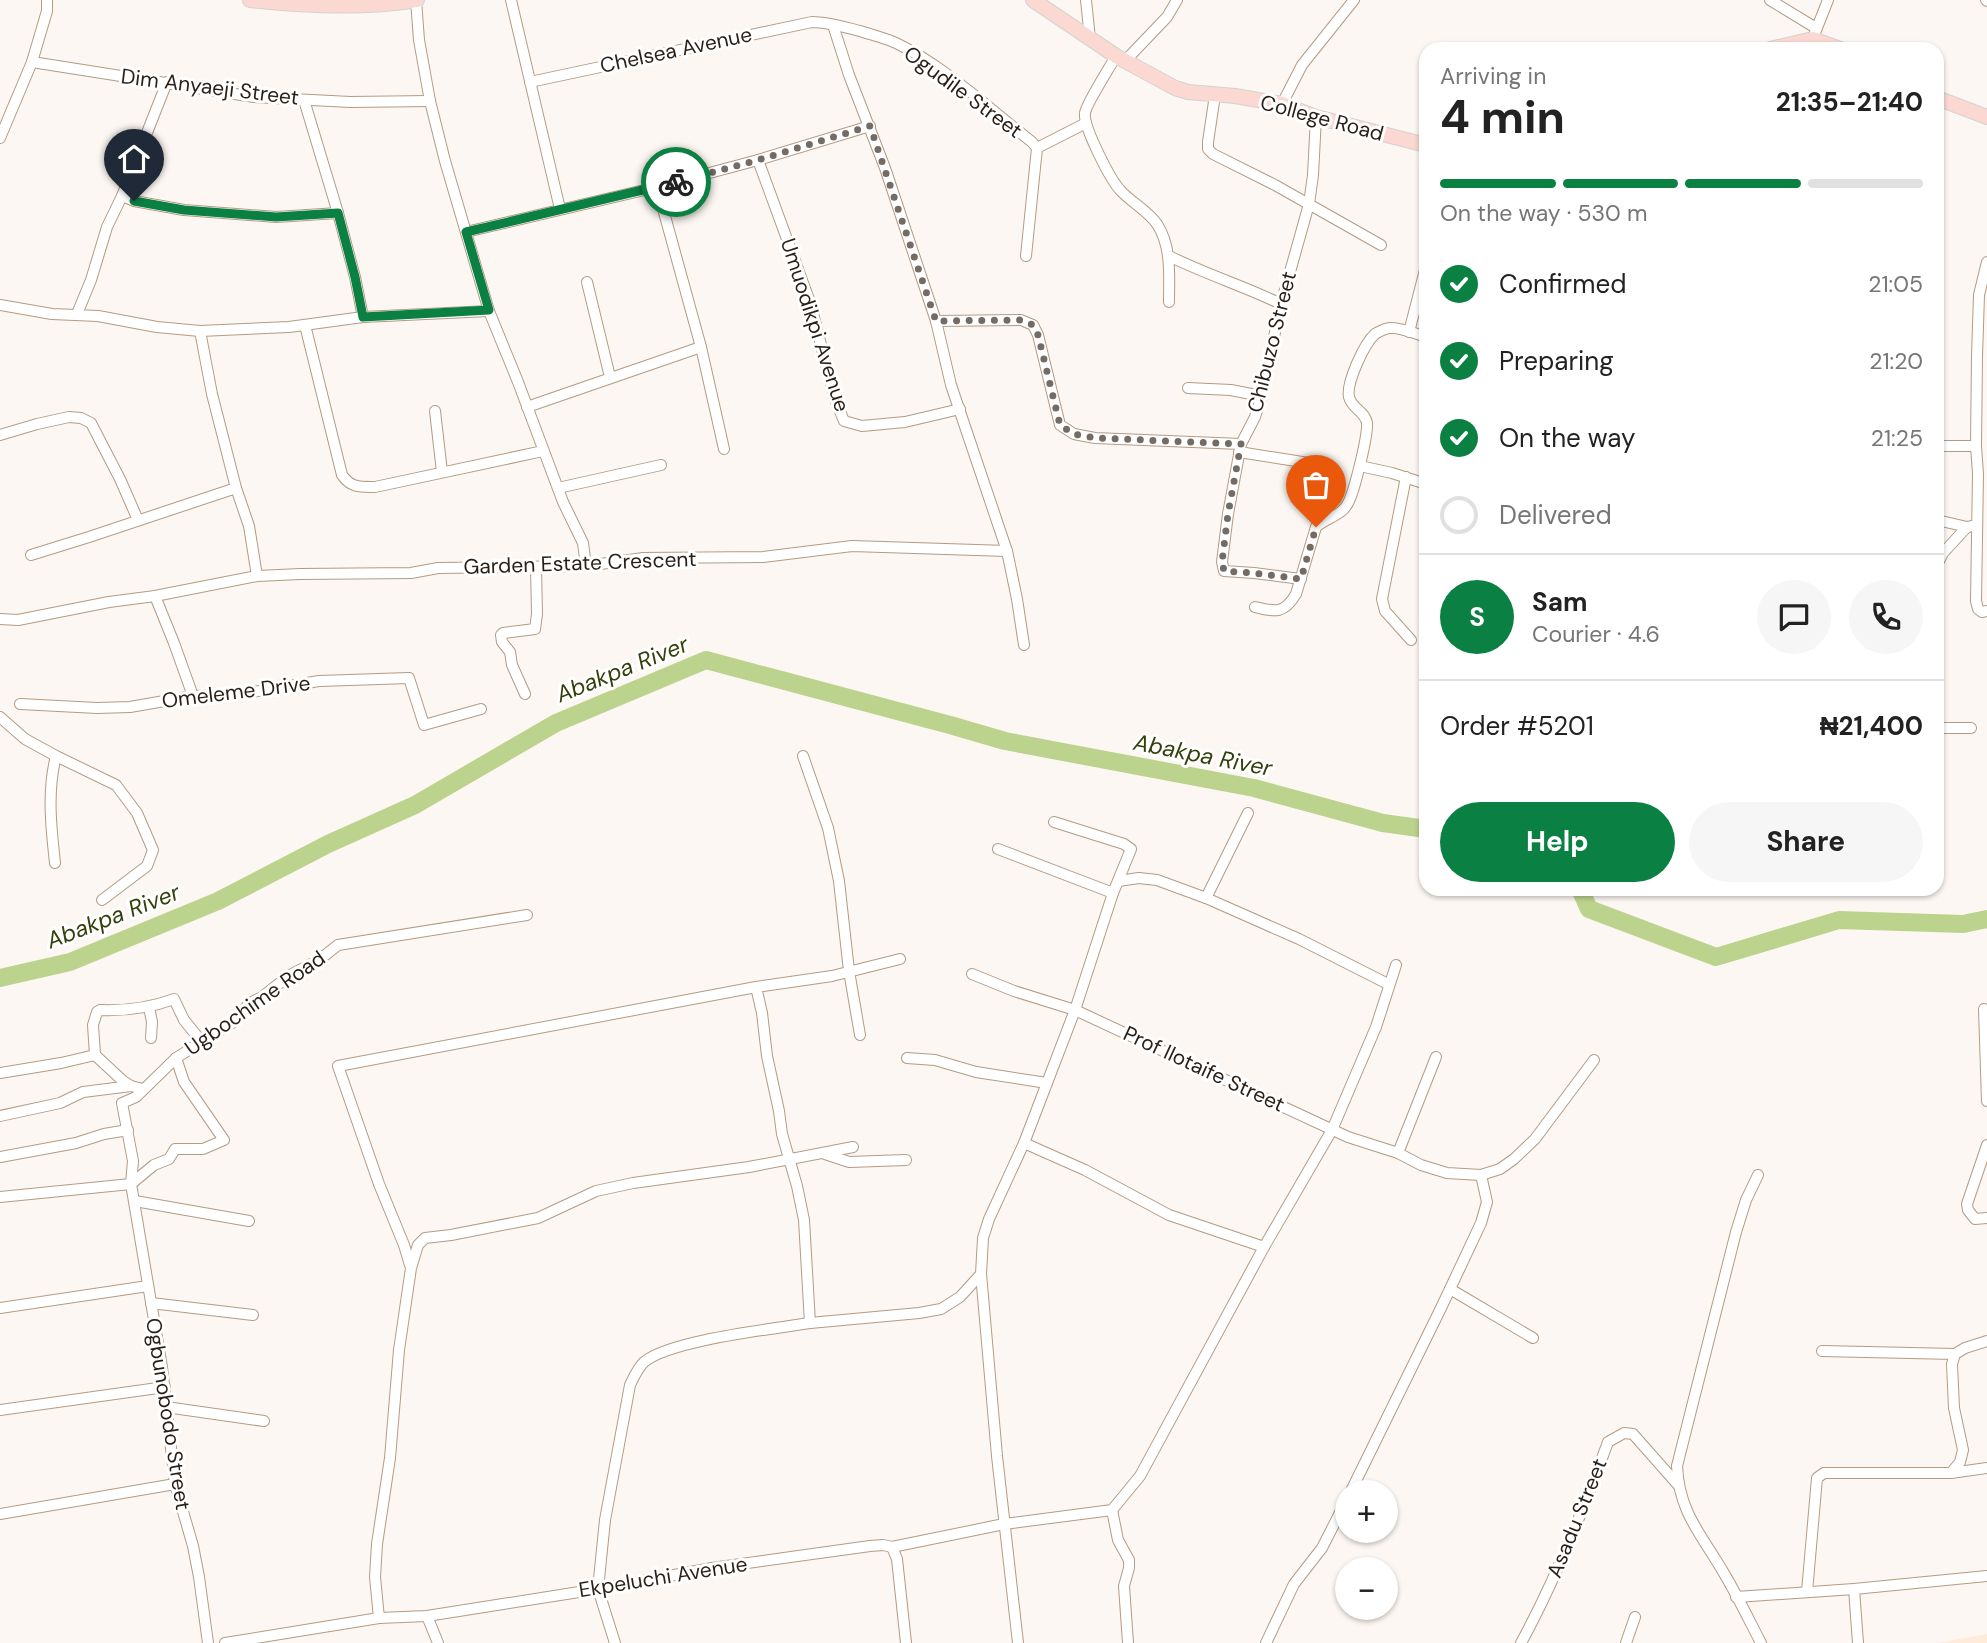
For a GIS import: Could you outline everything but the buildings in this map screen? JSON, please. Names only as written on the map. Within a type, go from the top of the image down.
[{"type":"main road","points":[[250,0],[349,5],[416,0]]},
{"type":"main road","name":"College Road","points":[[1033,0],[1120,59],[1175,88],[1282,104],[1316,117],[1419,143]]},
{"type":"main road","points":[[1944,101],[1987,117]]},
{"type":"street","points":[[0,138],[32,62],[47,11],[47,0]]},
{"type":"street","points":[[416,0],[419,40],[430,101],[489,310],[543,452],[583,543],[586,566]]},
{"type":"street","points":[[511,0],[560,209]]},
{"type":"street","points":[[1086,0],[1090,39]]},
{"type":"street","points":[[1169,303],[1169,256],[1163,235],[1155,221],[1119,190],[1110,177],[1086,123],[1085,112],[1120,59],[1167,17],[1177,0]]},
{"type":"street","points":[[1282,104],[1302,65],[1354,0]]},
{"type":"street","points":[[1770,0],[1808,39],[1828,0]]},
{"type":"street","points":[[828,23],[870,126],[936,321],[951,385],[1006,551],[1024,645]]},
{"type":"street","name":"Chelsea Avenue","points":[[530,82],[798,24],[828,23]]},
{"type":"street","name":"Ogudile Street","points":[[828,23],[893,42],[917,54],[975,95],[1032,142],[1037,148],[1026,256]]},
{"type":"street","name":"Dim Anyaeji Street","points":[[32,62],[254,97],[350,102],[430,101]]},
{"type":"street","points":[[77,314],[91,280],[107,227],[167,82]]},
{"type":"street","points":[[1215,95],[1208,142],[1208,149],[1213,154],[1381,245]]},
{"type":"street","points":[[304,100],[338,213],[363,317]]},
{"type":"street","name":"Chibuzo Street","points":[[1301,579],[1224,571],[1222,562],[1240,448],[1255,417],[1261,396],[1281,304],[1309,204],[1316,117]]},
{"type":"street","points":[[1037,148],[1086,123]]},
{"type":"street","points":[[466,232],[657,187],[870,126]]},
{"type":"street","name":"Umuodikpi Avenue","points":[[758,160],[803,279],[835,399],[844,421],[862,426],[905,422],[960,409]]},
{"type":"street","points":[[657,187],[701,347],[724,449]]},
{"type":"street","points":[[122,196],[134,201],[184,210],[276,217],[338,213]]},
{"type":"street","points":[[1169,256],[1281,304]]},
{"type":"street","points":[[1982,610],[1976,601],[1972,527],[1978,474],[1976,446],[1979,295],[1987,262]]},
{"type":"street","points":[[587,282],[610,377]]},
{"type":"street","points":[[1409,332],[1419,293]]},
{"type":"street","points":[[0,305],[52,314],[77,314],[200,331],[305,325],[363,317],[489,310]]},
{"type":"street","points":[[936,321],[1021,320],[1033,325],[1038,335],[1060,425],[1074,434],[1095,438],[1240,448],[1321,465]]},
{"type":"street","points":[[305,325],[342,475],[348,483],[359,488],[375,487],[543,452]]},
{"type":"street","points":[[1255,607],[1276,611],[1285,609],[1296,594],[1316,527],[1343,510],[1349,502],[1360,466],[1367,424],[1364,415],[1352,405],[1348,395],[1350,383],[1367,345],[1376,333],[1390,328],[1419,335]]},
{"type":"street","points":[[200,331],[212,394],[236,488],[249,526],[257,576]]},
{"type":"street","points":[[527,407],[701,347]]},
{"type":"street","points":[[1188,388],[1231,390],[1261,396]]},
{"type":"street","points":[[435,411],[442,472]]},
{"type":"street","points":[[0,435],[69,417],[81,418],[91,423],[138,520]]},
{"type":"street","points":[[1944,446],[1976,446]]},
{"type":"street","points":[[558,488],[661,465]]},
{"type":"street","points":[[1360,466],[1419,482]]},
{"type":"street","points":[[1406,477],[1382,599],[1385,611],[1411,640]]},
{"type":"street","points":[[31,555],[236,488]]},
{"type":"street","points":[[1944,521],[1972,527]]},
{"type":"street","points":[[1944,552],[1972,527]]},
{"type":"street","name":"Garden Estate Crescent","points":[[0,619],[18,620],[257,576],[411,573],[438,568],[586,566],[643,558],[763,557],[852,546],[1006,551]]},
{"type":"street","points":[[525,694],[512,665],[510,652],[501,638],[503,634],[533,630],[536,626],[536,567]]},
{"type":"street","points":[[155,596],[193,696]]},
{"type":"street","name":"Omeleme Drive","points":[[20,704],[76,708],[130,707],[193,696],[234,695],[318,681],[409,678],[424,725],[481,709]]},
{"type":"street","points":[[0,717],[25,739],[116,785],[137,813],[153,850],[147,866],[102,900]]},
{"type":"street","points":[[1944,728],[1970,728]]},
{"type":"street","points":[[55,863],[50,799],[56,756]]},
{"type":"street","points":[[803,756],[828,828],[839,881],[849,971],[860,1035]]},
{"type":"street","points":[[1206,898],[1248,813]]},
{"type":"street","points":[[1018,1643],[981,1274],[983,1238],[1024,1143],[1075,1010],[1113,892],[1131,849],[1129,846],[1055,822]]},
{"type":"street","points":[[998,849],[1113,892]]},
{"type":"street","points":[[1118,881],[1139,878],[1157,880],[1206,898],[1298,939],[1388,984]]},
{"type":"street","name":"Ugbochime Road","points":[[131,1184],[133,1161],[122,1103],[136,1097],[176,1058],[232,1023],[250,1003],[290,975],[320,960],[338,945],[527,915]]},
{"type":"street","points":[[411,1268],[338,1066],[756,987],[803,982],[900,960]]},
{"type":"street","points":[[1128,1643],[1124,1586],[1129,1560],[1106,1511],[1140,1476],[1264,1247],[1332,1130],[1376,1027],[1395,965]]},
{"type":"street","name":"Prof Ilotaife Street","points":[[972,974],[1014,991],[1075,1010],[1348,1137],[1398,1153],[1447,1174],[1481,1175]]},
{"type":"street","points":[[756,987],[782,1134],[804,1220],[810,1323]]},
{"type":"street","points":[[131,1086],[95,1055],[93,1025],[95,1015],[100,1010],[156,1007],[174,999],[184,1020],[201,1041]]},
{"type":"street","points":[[149,1007],[151,1038]]},
{"type":"street","points":[[1984,1009],[1987,1101]]},
{"type":"street","points":[[0,1073],[95,1055]]},
{"type":"street","points":[[1398,1153],[1436,1057]]},
{"type":"street","points":[[0,1197],[131,1184],[154,1165],[169,1158],[175,1149],[203,1149],[224,1140],[184,1082],[176,1058]]},
{"type":"street","points":[[907,1058],[935,1060],[976,1072],[1047,1083]]},
{"type":"street","points":[[1356,1480],[1485,1213],[1487,1202],[1481,1175],[1500,1169],[1535,1139],[1594,1060]]},
{"type":"street","points":[[0,1116],[60,1103],[83,1092],[131,1086],[144,1088]]},
{"type":"street","points":[[0,1157],[128,1130]]},
{"type":"street","points":[[1024,1143],[1085,1170],[1169,1214],[1264,1247]]},
{"type":"street","points":[[1987,1145],[1967,1204],[1975,1219],[1987,1218]]},
{"type":"street","points":[[379,1618],[375,1577],[377,1544],[390,1458],[399,1350],[411,1268],[418,1245],[425,1238],[538,1218],[596,1191],[633,1183],[749,1167],[853,1147]]},
{"type":"street","points":[[822,1153],[849,1162],[906,1160]]},
{"type":"street","points":[[1758,1175],[1746,1200],[1736,1232],[1677,1466],[1679,1486],[1690,1520],[1725,1574],[1761,1643]]},
{"type":"street","name":"Ogbunobodo Street","points":[[131,1184],[165,1387],[175,1484],[199,1577],[208,1643]]},
{"type":"street","points":[[135,1201],[249,1221]]},
{"type":"street","points":[[615,1643],[598,1589],[606,1520],[630,1385],[636,1371],[646,1361],[667,1350],[704,1341],[810,1323],[941,1309],[960,1297],[981,1274]]},
{"type":"street","points":[[0,1308],[148,1286]]},
{"type":"street","points":[[1450,1289],[1533,1338]]},
{"type":"street","points":[[151,1303],[253,1315]]},
{"type":"street","points":[[1822,1351],[1955,1354],[1987,1341]]},
{"type":"street","points":[[1955,1354],[1952,1364],[1954,1408],[1963,1450],[1971,1461],[1984,1468]]},
{"type":"street","points":[[0,1410],[165,1387]]},
{"type":"street","points":[[166,1407],[264,1421]]},
{"type":"street","name":"Asadu Street","points":[[1521,1643],[1581,1515],[1608,1442],[1624,1433],[1633,1434],[1679,1486]]},
{"type":"street","points":[[1951,1472],[1960,1462],[1963,1450]]},
{"type":"street","points":[[1807,1592],[1817,1478],[1825,1473],[1838,1472],[1951,1472],[1984,1468]]},
{"type":"street","points":[[0,1514],[175,1484]]},
{"type":"street","name":"Ekpeluchi Avenue","points":[[225,1643],[379,1618],[427,1616],[712,1568],[870,1546],[892,1547],[1004,1524],[1106,1511]]},
{"type":"street","points":[[1266,1643],[1294,1584],[1322,1548],[1335,1522]]},
{"type":"street","points":[[892,1547],[897,1559],[906,1643]]},
{"type":"street","points":[[1736,1597],[1987,1576]]},
{"type":"street","points":[[1854,1589],[1858,1643]]},
{"type":"street","points":[[427,1616],[438,1643]]},
{"type":"street","points":[[1626,1643],[1635,1616]]},
{"type":"shaded area","points":[[1987,1634],[1987,1643],[1938,1643]]},
{"type":"waterway","name":"Abakpa River","points":[[0,978],[70,962],[218,901],[328,844],[415,805],[556,723],[706,660],[1005,741],[1254,788],[1383,823],[1419,828]]},
{"type":"waterway","name":"Abakpa River","points":[[1583,896],[1589,909],[1716,957],[1839,920],[1963,924],[1987,919]]},
{"type":"way so far","points":[[676,182],[870,126],[936,321],[1021,320],[1033,325],[1038,335],[1060,425],[1074,434],[1095,438],[1241,444],[1228,514],[1222,562],[1224,571],[1301,579],[1316,527]]},
{"type":"route","points":[[134,201],[184,210],[276,217],[338,213],[363,317],[489,310],[466,232],[676,182]]}]
